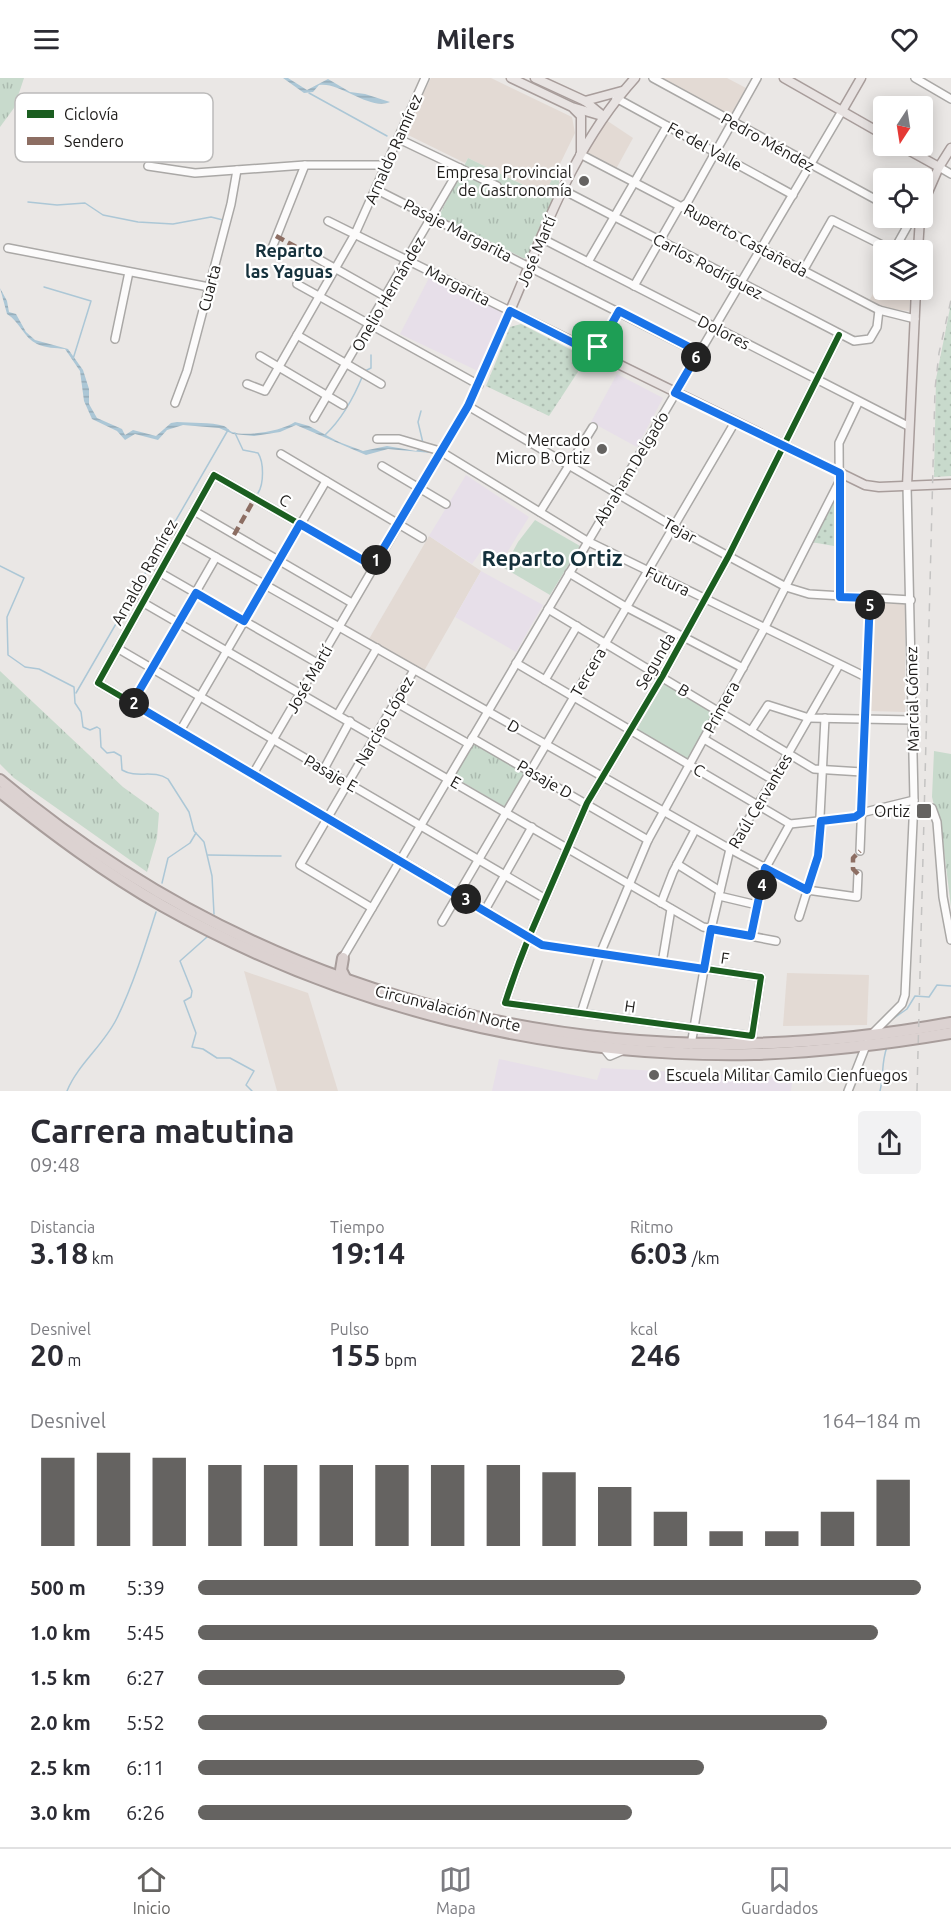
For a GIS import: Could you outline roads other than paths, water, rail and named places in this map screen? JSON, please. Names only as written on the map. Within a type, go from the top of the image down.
[{"type":"highway","name":"Circunvalación Norte","points":[[0,784],[82,844],[164,897],[267,949],[390,1005],[494,1031],[629,1046],[690,1049],[868,1041],[951,1033]]},
{"type":"highway","points":[[343,958],[341,970],[345,978]]},
{"type":"highway","name":"Circunvalación Norte","points":[[331,978],[345,978],[393,997],[498,1023],[600,1043]]},
{"type":"highway","name":"Circunvalación Norte","points":[[868,1041],[951,1023]]},
{"type":"main road","points":[[511,78],[572,107],[602,116]]},
{"type":"main road","points":[[535,78],[585,101],[602,116]]},
{"type":"main road","name":"José Martí","points":[[510,311],[580,154],[602,116],[634,78]]},
{"type":"main road","points":[[784,78],[873,129]]},
{"type":"main road","name":"Abraham Delgado","points":[[842,111],[861,78]]},
{"type":"main road","points":[[585,101],[624,90]]},
{"type":"main road","points":[[572,107],[581,116],[580,154]]},
{"type":"main road","points":[[933,181],[951,148]]},
{"type":"main road","points":[[920,156],[939,167]]},
{"type":"main road","name":"Marcial Gómez","points":[[907,486],[916,300]]},
{"type":"main road","name":"Margarita","points":[[510,311],[783,445],[839,478],[870,487],[951,484]]},
{"type":"street","name":"Arnaldo Ramírez","points":[[247,384],[265,391],[355,234],[425,78]]},
{"type":"street","points":[[530,87],[535,78]]},
{"type":"street","name":"Pedro Méndez","points":[[653,78],[873,198]]},
{"type":"street","points":[[634,286],[678,209],[683,207],[716,153],[757,78]]},
{"type":"street","points":[[915,78],[951,99]]},
{"type":"street","name":"Fe del Valle","points":[[616,98],[793,195]]},
{"type":"street","name":"Abraham Delgado","points":[[331,978],[842,111]]},
{"type":"street","points":[[588,262],[667,126]]},
{"type":"street","points":[[399,139],[496,186]]},
{"type":"street","name":"Ruperto Castañeda","points":[[580,154],[879,310],[915,319]]},
{"type":"street","points":[[272,248],[305,165]]},
{"type":"street","points":[[148,166],[195,173],[249,167],[387,165]]},
{"type":"street","points":[[939,167],[951,174]]},
{"type":"street","name":"Onelio Hernández","points":[[314,418],[460,168]]},
{"type":"street","name":"Cuarta","points":[[175,403],[184,383],[237,170]]},
{"type":"street","name":"Pasaje Margarita","points":[[377,189],[699,352]]},
{"type":"street","name":"Carlos Rodríguez","points":[[563,190],[854,341],[865,341],[874,333],[879,310]]},
{"type":"street","points":[[803,271],[832,220],[873,240]]},
{"type":"street","name":"Margarita","points":[[328,221],[510,311]]},
{"type":"street","name":"Dolores","points":[[541,238],[858,403],[908,426]]},
{"type":"street","points":[[8,248],[209,287]]},
{"type":"street","points":[[313,256],[386,297]]},
{"type":"street","points":[[115,339],[129,272]]},
{"type":"street","points":[[297,284],[478,385]]},
{"type":"street","name":"José Martí","points":[[253,774],[468,406],[510,311]]},
{"type":"street","points":[[595,354],[619,311]]},
{"type":"street","points":[[297,335],[381,384]]},
{"type":"street","name":"Segunda","points":[[505,1003],[544,898],[587,803],[685,637],[728,557],[839,335]]},
{"type":"street","points":[[260,356],[343,405]]},
{"type":"street","name":"Primera","points":[[580,1013],[600,954],[648,840],[764,629],[839,478],[839,443],[858,403]]},
{"type":"street","name":"Tejar","points":[[468,406],[674,527],[786,587],[809,594],[911,600]]},
{"type":"street","name":"Tercera","points":[[442,922],[735,422]]},
{"type":"street","points":[[540,512],[593,427]]},
{"type":"street","name":"Futura","points":[[377,439],[399,439],[440,451],[587,541],[866,677]]},
{"type":"street","points":[[281,454],[422,538]]},
{"type":"street","points":[[382,465],[446,504]]},
{"type":"street","name":"Arnaldo Ramírez","points":[[98,682],[214,475]]},
{"type":"street","name":"C","points":[[214,475],[373,566]]},
{"type":"street","points":[[839,478],[840,597]]},
{"type":"street","points":[[180,730],[326,481]]},
{"type":"street","name":"Marcial Gómez","points":[[848,1091],[868,1041],[902,1004],[906,995],[914,800],[907,486]]},
{"type":"street","points":[[194,511],[352,603]]},
{"type":"street","name":"D","points":[[179,536],[695,830],[807,890],[857,897],[858,874]]},
{"type":"street","points":[[132,703],[216,557]]},
{"type":"street","points":[[159,572],[319,664]]},
{"type":"street","points":[[569,573],[626,607],[743,668]]},
{"type":"street","points":[[860,851],[870,598]]},
{"type":"street","name":"E","points":[[142,602],[671,909],[711,929],[777,941]]},
{"type":"street","name":"B","points":[[548,609],[814,770],[824,771]]},
{"type":"street","points":[[546,680],[577,626]]},
{"type":"street","name":"Pasaje E","points":[[117,648],[544,898]]},
{"type":"street","points":[[338,714],[377,648]]},
{"type":"street","name":"C","points":[[516,663],[790,824]]},
{"type":"street","name":"Raúl Cervantes","points":[[690,1049],[711,929],[730,849],[789,754],[838,665]]},
{"type":"street","name":"Narciso López","points":[[372,908],[300,865],[414,670]]},
{"type":"street","name":"F","points":[[98,682],[459,894],[528,940],[542,945],[761,977],[752,1036]]},
{"type":"street","name":"Pasaje D","points":[[395,702],[530,771],[648,840]]},
{"type":"street","points":[[751,731],[768,705],[809,718],[913,720]]},
{"type":"street","points":[[798,917],[818,856],[825,718]]},
{"type":"street","points":[[324,769],[350,721]]},
{"type":"street","points":[[704,739],[773,780]]},
{"type":"street","points":[[824,771],[862,772]]},
{"type":"street","points":[[751,936],[765,868],[790,824],[855,817],[861,813],[914,800]]},
{"type":"street","points":[[932,808],[937,822],[944,897],[951,939]]},
{"type":"street","points":[[485,910],[532,827]]},
{"type":"street","points":[[661,903],[677,864],[695,830]]},
{"type":"street","points":[[677,864],[719,893],[757,905]]},
{"type":"street","points":[[662,963],[671,909]]},
{"type":"street","name":"H","points":[[505,1003],[752,1036]]},
{"type":"street","points":[[600,1043],[610,1056],[629,1046]]},
{"type":"water","points":[[283,78],[288,78],[307,90],[328,79],[350,92],[390,102],[373,103],[327,85],[319,85],[313,92],[304,93]]},
{"type":"water","points":[[0,288],[7,301],[9,312],[16,314],[26,332],[35,340],[68,349],[83,370],[89,389],[89,404],[97,418],[122,429],[125,435],[133,430],[156,436],[171,423],[177,422],[219,425],[232,432],[246,434],[273,430],[295,422],[309,426],[339,442],[363,451],[387,446],[416,451],[420,448],[431,453],[388,449],[366,455],[296,425],[280,432],[254,436],[233,434],[219,428],[183,425],[167,430],[158,440],[135,434],[125,440],[117,431],[92,419],[84,401],[80,371],[65,349],[40,345],[29,338],[7,314]]},
{"type":"waterway","points":[[309,93],[387,136]]},
{"type":"waterway","points":[[28,202],[57,205],[85,203],[103,215],[138,222],[173,224],[211,217],[223,220]]},
{"type":"waterway","points":[[44,287],[91,301],[73,359]]},
{"type":"waterway","points":[[365,371],[371,368],[371,355]]},
{"type":"waterway","points":[[325,435],[347,408],[363,375]]},
{"type":"waterway","points":[[421,411],[418,422],[423,443]]},
{"type":"waterway","points":[[76,693],[228,430]]},
{"type":"waterway","points":[[235,433],[243,450],[258,453],[260,457],[262,479],[258,493]]},
{"type":"waterway","points":[[0,566],[24,578],[7,617],[8,655],[25,667],[39,669],[74,687],[75,703],[81,712],[83,727],[90,730],[97,727],[100,729],[101,747],[107,753],[114,752],[121,756],[122,770],[133,774],[157,775],[168,779],[189,812],[194,831],[204,842],[212,876],[214,914]]},
{"type":"waterway","points":[[162,883],[168,858],[190,843],[196,833]]},
{"type":"waterway","points":[[208,855],[281,856]]},
{"type":"waterway","points":[[67,1091],[117,1018],[156,912]]},
{"type":"waterway","points":[[207,937],[180,961],[192,991],[191,997],[184,1001],[196,1033],[192,1047],[203,1049],[217,1058],[230,1058],[254,1071],[246,1085],[252,1091]]},
{"type":"waterway","points":[[891,1020],[907,1009],[915,996],[929,997],[937,985],[951,986]]},
{"type":"waterway","points":[[880,1091],[887,1047]]},
{"type":"railway","points":[[917,1091],[935,389],[939,353],[951,300]]},
{"type":"place","name":"Empresa Provincial de Gastronomía","points":[[584,181]]},
{"type":"place","name":"Mercado Micro B Ortiz","points":[[602,449]]},
{"type":"place","name":"Ortiz","points":[[924,811]]},
{"type":"place","name":"Escuela Militar Camilo Cienfuegos","points":[[654,1075]]},
{"type":"district","name":"Reparto las Yaguas","points":[[289,260]]},
{"type":"district","name":"Reparto Ortiz","points":[[552,557]]}]
